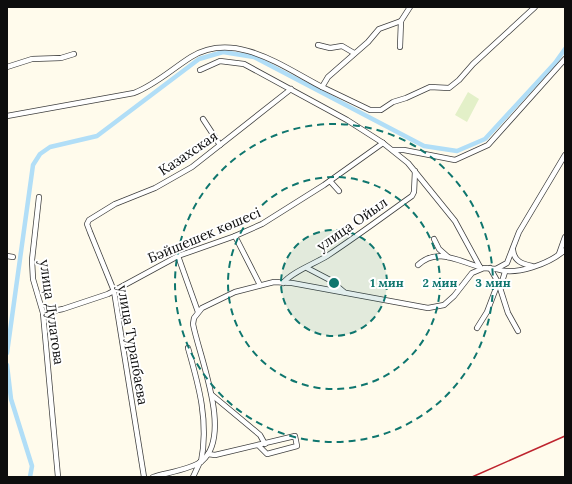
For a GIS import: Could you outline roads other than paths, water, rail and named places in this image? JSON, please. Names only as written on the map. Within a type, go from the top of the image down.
[{"type":"street","points":[[400,47],[401,21],[410,7]]},
{"type":"street","points":[[7,116],[134,93],[147,88],[191,57],[201,52],[218,48],[249,50],[322,87],[370,110],[376,111],[393,102],[430,87],[449,88],[535,7]]},
{"type":"street","points":[[322,87],[328,77],[379,29],[401,21]]},
{"type":"street","points":[[318,45],[330,48],[342,46],[354,53]]},
{"type":"street","points":[[7,67],[32,58],[61,58],[74,54]]},
{"type":"street","points":[[393,150],[404,150],[456,160],[488,145],[565,59]]},
{"type":"street","points":[[200,70],[220,61],[238,62],[255,68],[383,143],[393,150],[414,171],[455,221],[482,267]]},
{"type":"street","name":"Казахская","points":[[88,220],[115,204],[173,178],[220,145],[291,89]]},
{"type":"street","points":[[203,119],[220,145]]},
{"type":"street","name":"Бәйшешек көшесі","points":[[43,313],[78,305],[114,290],[178,256],[235,236],[262,224],[330,181],[383,143]]},
{"type":"street","points":[[496,269],[507,263],[519,232],[565,155]]},
{"type":"street","name":"улица Ойыл","points":[[283,283],[292,274],[308,268],[371,227],[412,196],[414,192],[414,171]]},
{"type":"street","points":[[330,181],[339,191]]},
{"type":"street","name":"улица Дулатова","points":[[39,197],[32,260],[33,279],[43,313],[58,477]]},
{"type":"street","name":"улица Турапбаева","points":[[88,220],[89,228],[114,290],[144,477]]},
{"type":"street","points":[[235,236],[260,285]]},
{"type":"street","points":[[558,255],[565,236]]},
{"type":"street","points":[[434,239],[439,249],[448,257]]},
{"type":"street","points":[[513,250],[518,261],[532,266]]},
{"type":"street","points":[[418,265],[433,255],[448,257],[505,272],[520,272],[558,255],[565,250]]},
{"type":"street","points":[[7,256],[13,257]]},
{"type":"street","points":[[178,256],[198,312]]},
{"type":"street","points":[[193,477],[201,462],[208,454],[212,441],[215,417],[212,395],[193,324],[198,312],[215,301],[260,285],[274,282],[344,292],[428,308],[444,305],[454,296],[472,273],[482,267]]},
{"type":"street","points":[[308,268],[330,280],[344,292]]},
{"type":"street","points":[[490,268],[499,285],[508,312],[518,331]]},
{"type":"street","points":[[477,328],[488,312],[505,272]]},
{"type":"street","points":[[188,348],[199,386],[205,420],[205,437],[201,462]]},
{"type":"street","points":[[212,395],[260,435],[265,444]]},
{"type":"street","points":[[208,454],[215,455],[295,436],[298,442],[297,446],[272,454],[267,454],[258,445]]},
{"type":"street","points":[[205,437],[212,441]]},
{"type":"street","points":[[153,477],[201,462]]},
{"type":"waterway","points":[[7,353],[33,165],[40,154],[50,147],[97,136],[199,59],[223,52],[254,57],[424,146],[457,151],[485,139],[555,63],[565,49]]},
{"type":"waterway","points":[[7,365],[11,399],[32,466],[30,477]]},
{"type":"railway","points":[[472,477],[565,436]]}]
